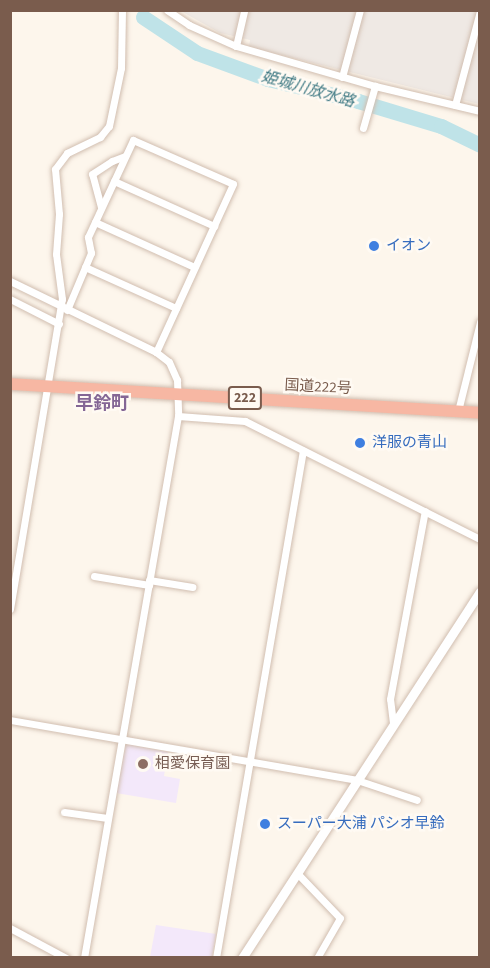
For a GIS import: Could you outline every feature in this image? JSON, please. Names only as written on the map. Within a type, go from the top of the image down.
[{"type":"highway","name":"国道222号","points":[[10,384],[480,413]]},
{"type":"street","points":[[64,308],[56,254],[59,214],[55,169],[67,153],[100,137],[109,126],[121,68],[122,10]]},
{"type":"street","points":[[167,10],[189,25],[236,46],[375,86],[480,111]]},
{"type":"street","points":[[236,46],[244,10]]},
{"type":"street","points":[[342,77],[360,10]]},
{"type":"street","points":[[455,105],[480,11]]},
{"type":"street","points":[[363,128],[375,86]]},
{"type":"street","points":[[10,609],[59,324],[64,308],[91,253],[88,237],[133,140],[233,184],[156,352]]},
{"type":"street","points":[[101,207],[92,174],[112,161],[125,156]]},
{"type":"street","points":[[114,181],[214,226]]},
{"type":"street","points":[[95,222],[194,267]]},
{"type":"street","points":[[85,267],[176,308]]},
{"type":"street","points":[[10,281],[156,352],[169,362],[177,380],[178,416],[84,957]]},
{"type":"street","points":[[10,299],[59,324]]},
{"type":"street","points":[[458,411],[480,322]]},
{"type":"street","points":[[178,416],[245,421],[480,539]]},
{"type":"street","points":[[216,957],[303,450]]},
{"type":"street","points":[[393,723],[390,699],[425,511]]},
{"type":"street","points":[[94,576],[192,587]]},
{"type":"street","points":[[242,957],[480,591]]},
{"type":"street","points":[[10,720],[357,780],[417,800]]},
{"type":"street","points":[[64,812],[108,818]]},
{"type":"street","points":[[297,873],[340,918],[317,957]]},
{"type":"street","points":[[10,928],[66,957]]},
{"type":"shaded area","points":[[181,11],[479,11],[479,104],[249,47],[250,40],[220,33]]},
{"type":"shaded area","name":"相愛保育園","points":[[126,744],[168,752],[164,776],[180,779],[176,803],[116,793]]},
{"type":"shaded area","points":[[156,925],[216,934],[212,957],[150,957]]},
{"type":"waterway","name":"姫城川放水路","points":[[143,17],[197,53],[268,79],[358,101],[441,126],[480,145]]},
{"type":"place","name":"イオン","points":[[374,246]]},
{"type":"place","name":"洋服の青山","points":[[360,443]]},
{"type":"place","name":"相愛保育園","points":[[143,764]]},
{"type":"place","name":"スーパー大浦 パシオ早鈴","points":[[265,824]]},
{"type":"district","name":"早鈴町","points":[[102,404]]}]
